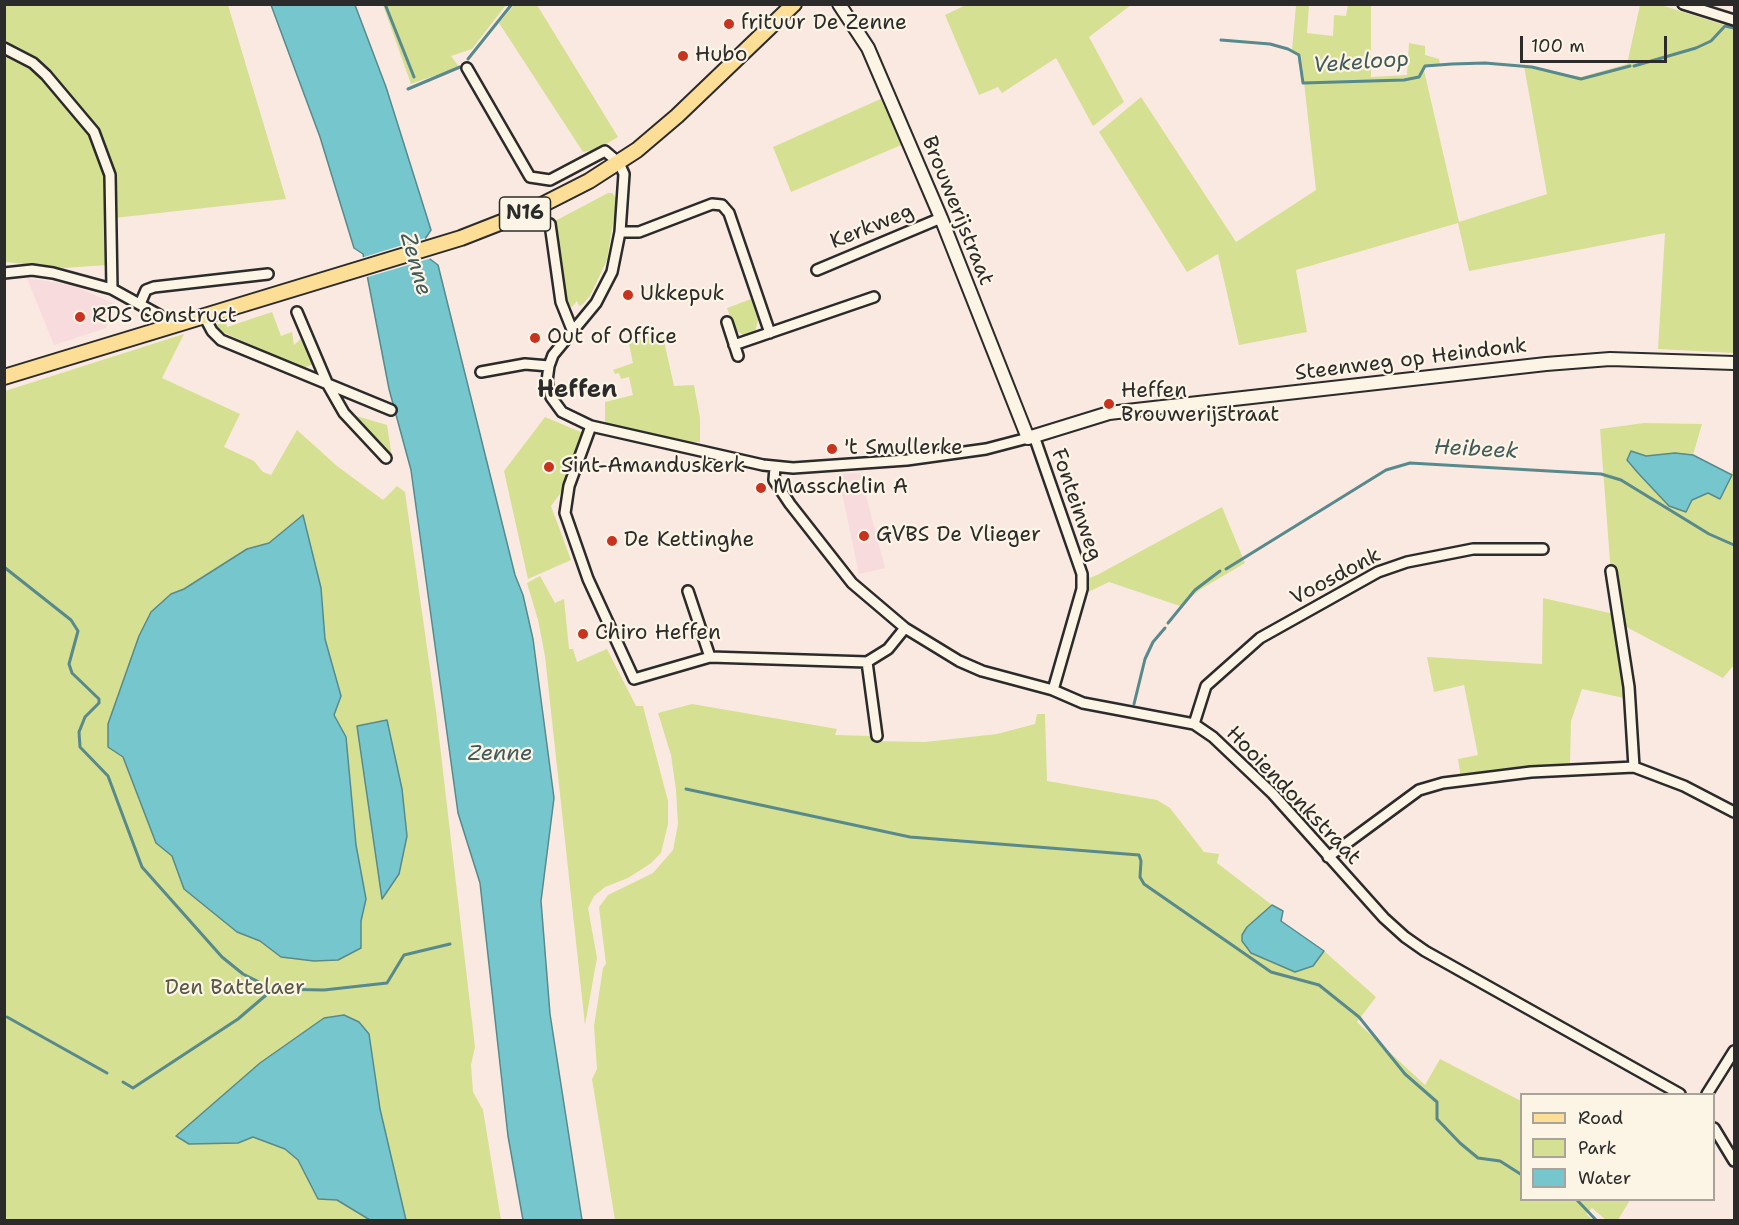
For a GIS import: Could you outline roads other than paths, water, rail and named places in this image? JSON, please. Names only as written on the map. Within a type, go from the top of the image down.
[{"type":"main road","name":"N16","points":[[4,377],[429,248],[530,211],[619,163],[677,116],[794,4]]},
{"type":"street","name":"Brouwerijstraat","points":[[839,4],[868,48],[1031,437]]},
{"type":"street","points":[[1683,4],[1734,20]]},
{"type":"street","points":[[4,48],[33,63],[46,75],[94,132],[110,175],[112,289]]},
{"type":"street","points":[[467,68],[530,177],[550,180],[605,151],[619,163],[624,177],[620,232],[606,286],[573,332],[553,355],[549,366],[525,364],[481,372]]},
{"type":"street","points":[[620,232],[639,232],[712,204],[722,206],[729,213],[770,333]]},
{"type":"street","name":"Kerkweg","points":[[817,270],[941,218]]},
{"type":"street","points":[[550,224],[561,302],[573,332]]},
{"type":"street","points":[[4,273],[32,270],[53,273],[112,289],[159,315],[168,328]]},
{"type":"street","points":[[140,304],[146,290],[154,287],[268,274]]},
{"type":"street","points":[[734,345],[874,297]]},
{"type":"street","points":[[297,312],[328,385],[350,422],[386,458]]},
{"type":"street","points":[[204,316],[220,340],[391,410]]},
{"type":"street","points":[[727,322],[738,356]]},
{"type":"street","name":"Steenweg op Heindonk","points":[[549,366],[547,381],[551,397],[562,412],[591,426],[775,467],[907,460],[986,449],[1109,413],[1546,364],[1610,359],[1734,363]]},
{"type":"street","points":[[591,426],[568,486],[565,513],[588,579],[634,679],[710,657],[867,662],[888,649],[905,628]]},
{"type":"street","name":"Fonteinweg","points":[[1031,437],[1082,574],[1082,589],[1053,690]]},
{"type":"street","name":"Hooiendonkstraat","points":[[775,467],[774,480],[852,583],[905,628],[959,661],[982,671],[1053,690],[1083,703],[1194,724],[1213,737],[1273,794],[1384,918],[1425,951],[1676,1093]]},
{"type":"street","name":"Voosdonk","points":[[1194,724],[1206,686],[1260,638],[1378,572],[1407,562],[1473,549],[1543,549]]},
{"type":"street","points":[[1611,571],[1629,687],[1634,767]]},
{"type":"street","points":[[688,591],[710,657]]},
{"type":"street","points":[[867,662],[877,736]]},
{"type":"street","points":[[1328,857],[1419,790],[1443,783],[1531,772],[1634,767],[1684,786],[1734,812]]},
{"type":"street","points":[[1708,1093],[1734,1051]]},
{"type":"street","points":[[1715,1131],[1734,1161]]},
{"type":"water","name":"Zenne","points":[[271,5],[355,5],[386,87],[431,230],[425,239],[430,259],[438,265],[533,639],[554,798],[541,901],[550,1014],[582,1220],[523,1220],[508,1136],[480,883],[458,813],[411,470],[389,389],[363,254],[354,248],[320,137]]},
{"type":"water","points":[[1631,451],[1646,456],[1675,453],[1693,455],[1732,475],[1720,499],[1708,493],[1692,500],[1686,512],[1669,506],[1638,473],[1627,460]]},
{"type":"water","points":[[303,515],[321,588],[325,639],[341,696],[334,715],[346,737],[356,845],[366,899],[361,921],[361,948],[338,960],[314,961],[281,957],[260,941],[237,932],[184,889],[172,856],[156,843],[123,757],[108,747],[108,724],[139,636],[151,612],[171,594],[184,589],[247,549],[269,543]]},
{"type":"water","points":[[387,720],[402,789],[407,836],[399,874],[382,899],[357,726]]},
{"type":"water","points":[[1272,905],[1283,911],[1281,921],[1324,951],[1313,966],[1295,972],[1251,953],[1242,941],[1242,935],[1247,927]]},
{"type":"water","points":[[344,1015],[359,1022],[369,1034],[380,1109],[406,1220],[370,1220],[337,1200],[318,1199],[298,1160],[285,1149],[253,1137],[238,1143],[189,1144],[176,1136],[260,1063],[324,1018]]},
{"type":"waterway","points":[[385,4],[414,77]]},
{"type":"waterway","points":[[468,59],[512,4]]},
{"type":"waterway","name":"Vekeloop","points":[[1634,66],[1696,48],[1711,41],[1725,26],[1734,28]]},
{"type":"waterway","name":"Vekeloop","points":[[1221,40],[1270,44],[1288,49],[1299,55],[1303,83],[1404,80],[1419,77],[1425,66],[1452,64],[1485,63],[1532,67],[1581,79],[1630,66]]},
{"type":"waterway","points":[[408,89],[460,67]]},
{"type":"waterway","name":"Heibeek","points":[[1226,569],[1386,470],[1410,463],[1601,474],[1621,480],[1709,534],[1734,545]]},
{"type":"waterway","points":[[4,567],[71,620],[78,631],[69,664],[72,673],[99,699],[99,703],[85,717],[79,732],[80,747],[108,776],[142,867],[222,957],[243,974],[273,989],[324,990],[387,983],[404,955],[450,944]]},
{"type":"waterway","name":"Heibeek","points":[[1168,623],[1195,590],[1220,571]]},
{"type":"waterway","name":"Heibeek","points":[[1134,704],[1145,659],[1153,642],[1165,628]]},
{"type":"waterway","points":[[686,789],[910,837],[1139,855],[1140,877],[1144,884],[1271,972],[1319,985],[1359,1017],[1405,1074],[1437,1102],[1437,1119],[1460,1143],[1478,1158],[1500,1161],[1520,1174]]},
{"type":"waterway","points":[[123,1082],[133,1088],[238,1019],[272,990]]},
{"type":"waterway","points":[[7,1017],[107,1073]]},
{"type":"waterway","points":[[1578,1201],[1596,1220]]},
{"type":"place","name":"frituur De Zenne","points":[[729,24]]},
{"type":"place","name":"Hubo","points":[[683,56]]},
{"type":"place","name":"Ukkepuk","points":[[628,295]]},
{"type":"place","name":"RDS Construct","points":[[80,317]]},
{"type":"place","name":"Out of Office","points":[[535,338]]},
{"type":"place","name":"Heffen Brouwerijstraat","points":[[1109,404]]},
{"type":"place","name":"'t Smullerke","points":[[832,449]]},
{"type":"place","name":"Sint-Amanduskerk","points":[[549,467]]},
{"type":"place","name":"Masschelin A","points":[[761,488]]},
{"type":"place","name":"GVBS De Vlieger","points":[[864,536]]},
{"type":"place","name":"De Kettinghe","points":[[612,541]]},
{"type":"place","name":"Chiro Heffen","points":[[583,634]]},
{"type":"district","name":"Heffen","points":[[577,391]]},
{"type":"park label","name":"Den Battelaer","points":[[235,989]]}]
